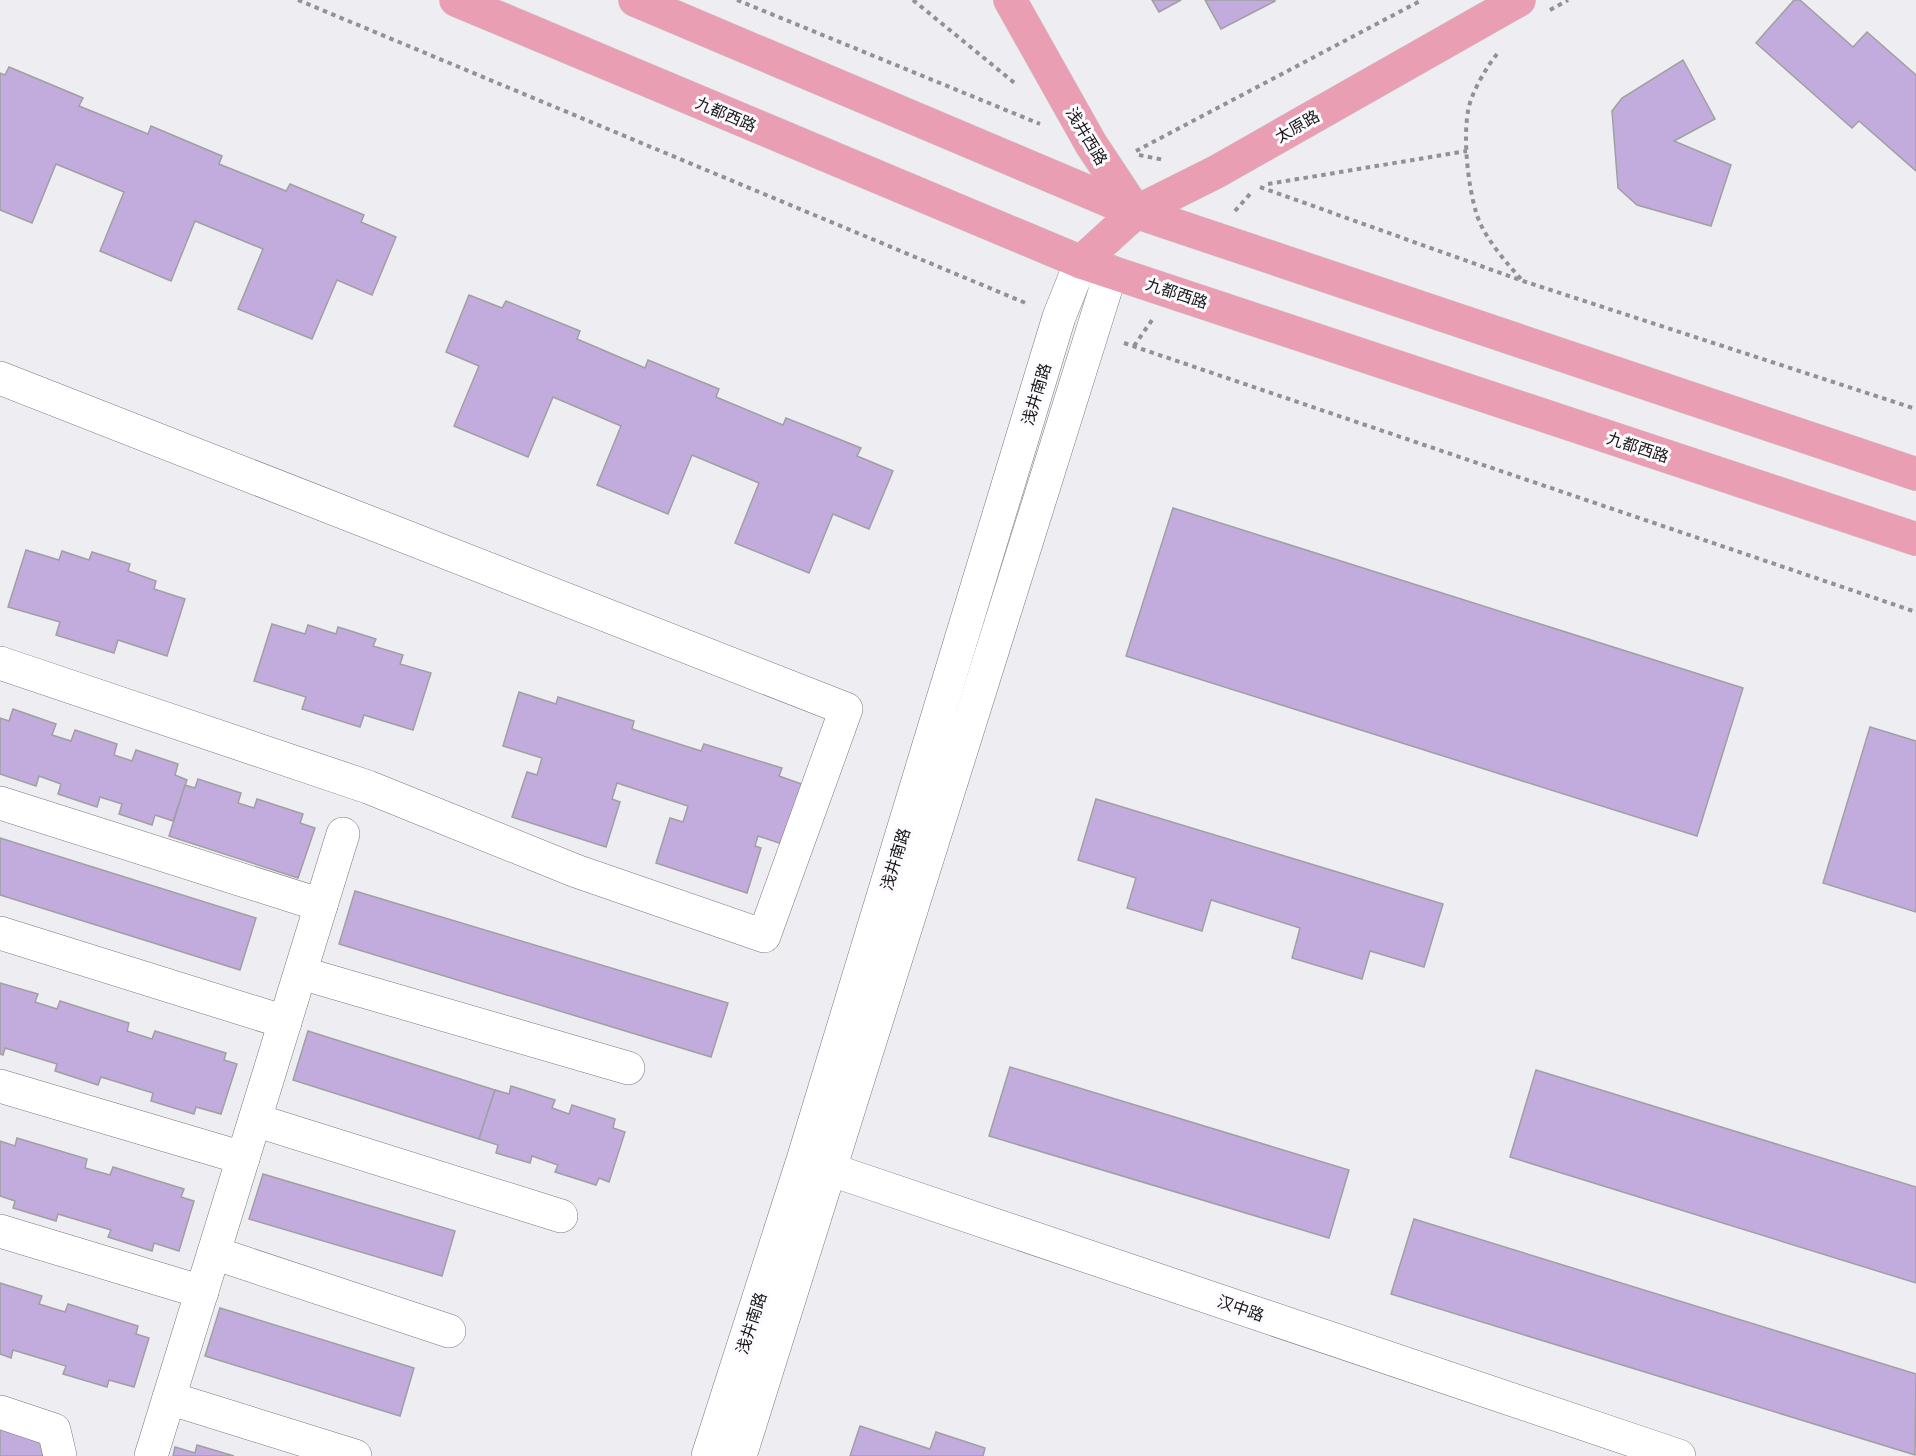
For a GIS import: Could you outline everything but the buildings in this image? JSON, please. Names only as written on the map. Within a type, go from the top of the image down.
[{"type":"main road","name":"九都西路","points":[[456,0],[1096,267],[1916,540]]},
{"type":"main road","points":[[634,0],[1136,212],[1916,474]]},
{"type":"main road","name":"浅井西路","points":[[1010,0],[1090,144],[1136,212]]},
{"type":"main road","name":"太原路","points":[[1096,267],[1136,212],[1216,172],[1520,0]]},
{"type":"street","name":"浅井南路","points":[[740,1456],[817,1165],[1096,267]]},
{"type":"street","points":[[0,378],[846,709],[764,936],[576,871],[368,787],[0,663]]},
{"type":"street","points":[[0,803],[321,905]]},
{"type":"street","points":[[151,1456],[343,834]]},
{"type":"street","points":[[0,933],[285,1022]]},
{"type":"street","points":[[301,973],[628,1068]]},
{"type":"street","points":[[0,1086],[243,1158]]},
{"type":"street","points":[[255,1120],[561,1216]]},
{"type":"street","name":"浅井南路","points":[[708,1456],[817,1165]]},
{"type":"street","name":"汉中路","points":[[817,1165],[1679,1456]]},
{"type":"street","points":[[0,1231],[202,1292]]},
{"type":"street","points":[[214,1253],[449,1331]]},
{"type":"street","points":[[169,1398],[355,1456]]},
{"type":"street","points":[[0,1412],[54,1430],[60,1456]]},
{"type":"path","points":[[1132,153],[1422,0]]},
{"type":"path","points":[[1502,46],[1488,65],[1468,110],[1467,151],[1476,214],[1506,263],[1523,281],[1916,409]]},
{"type":"path","points":[[1211,238],[1257,185],[1467,151]]},
{"type":"path","points":[[1134,346],[1172,291]]}]
